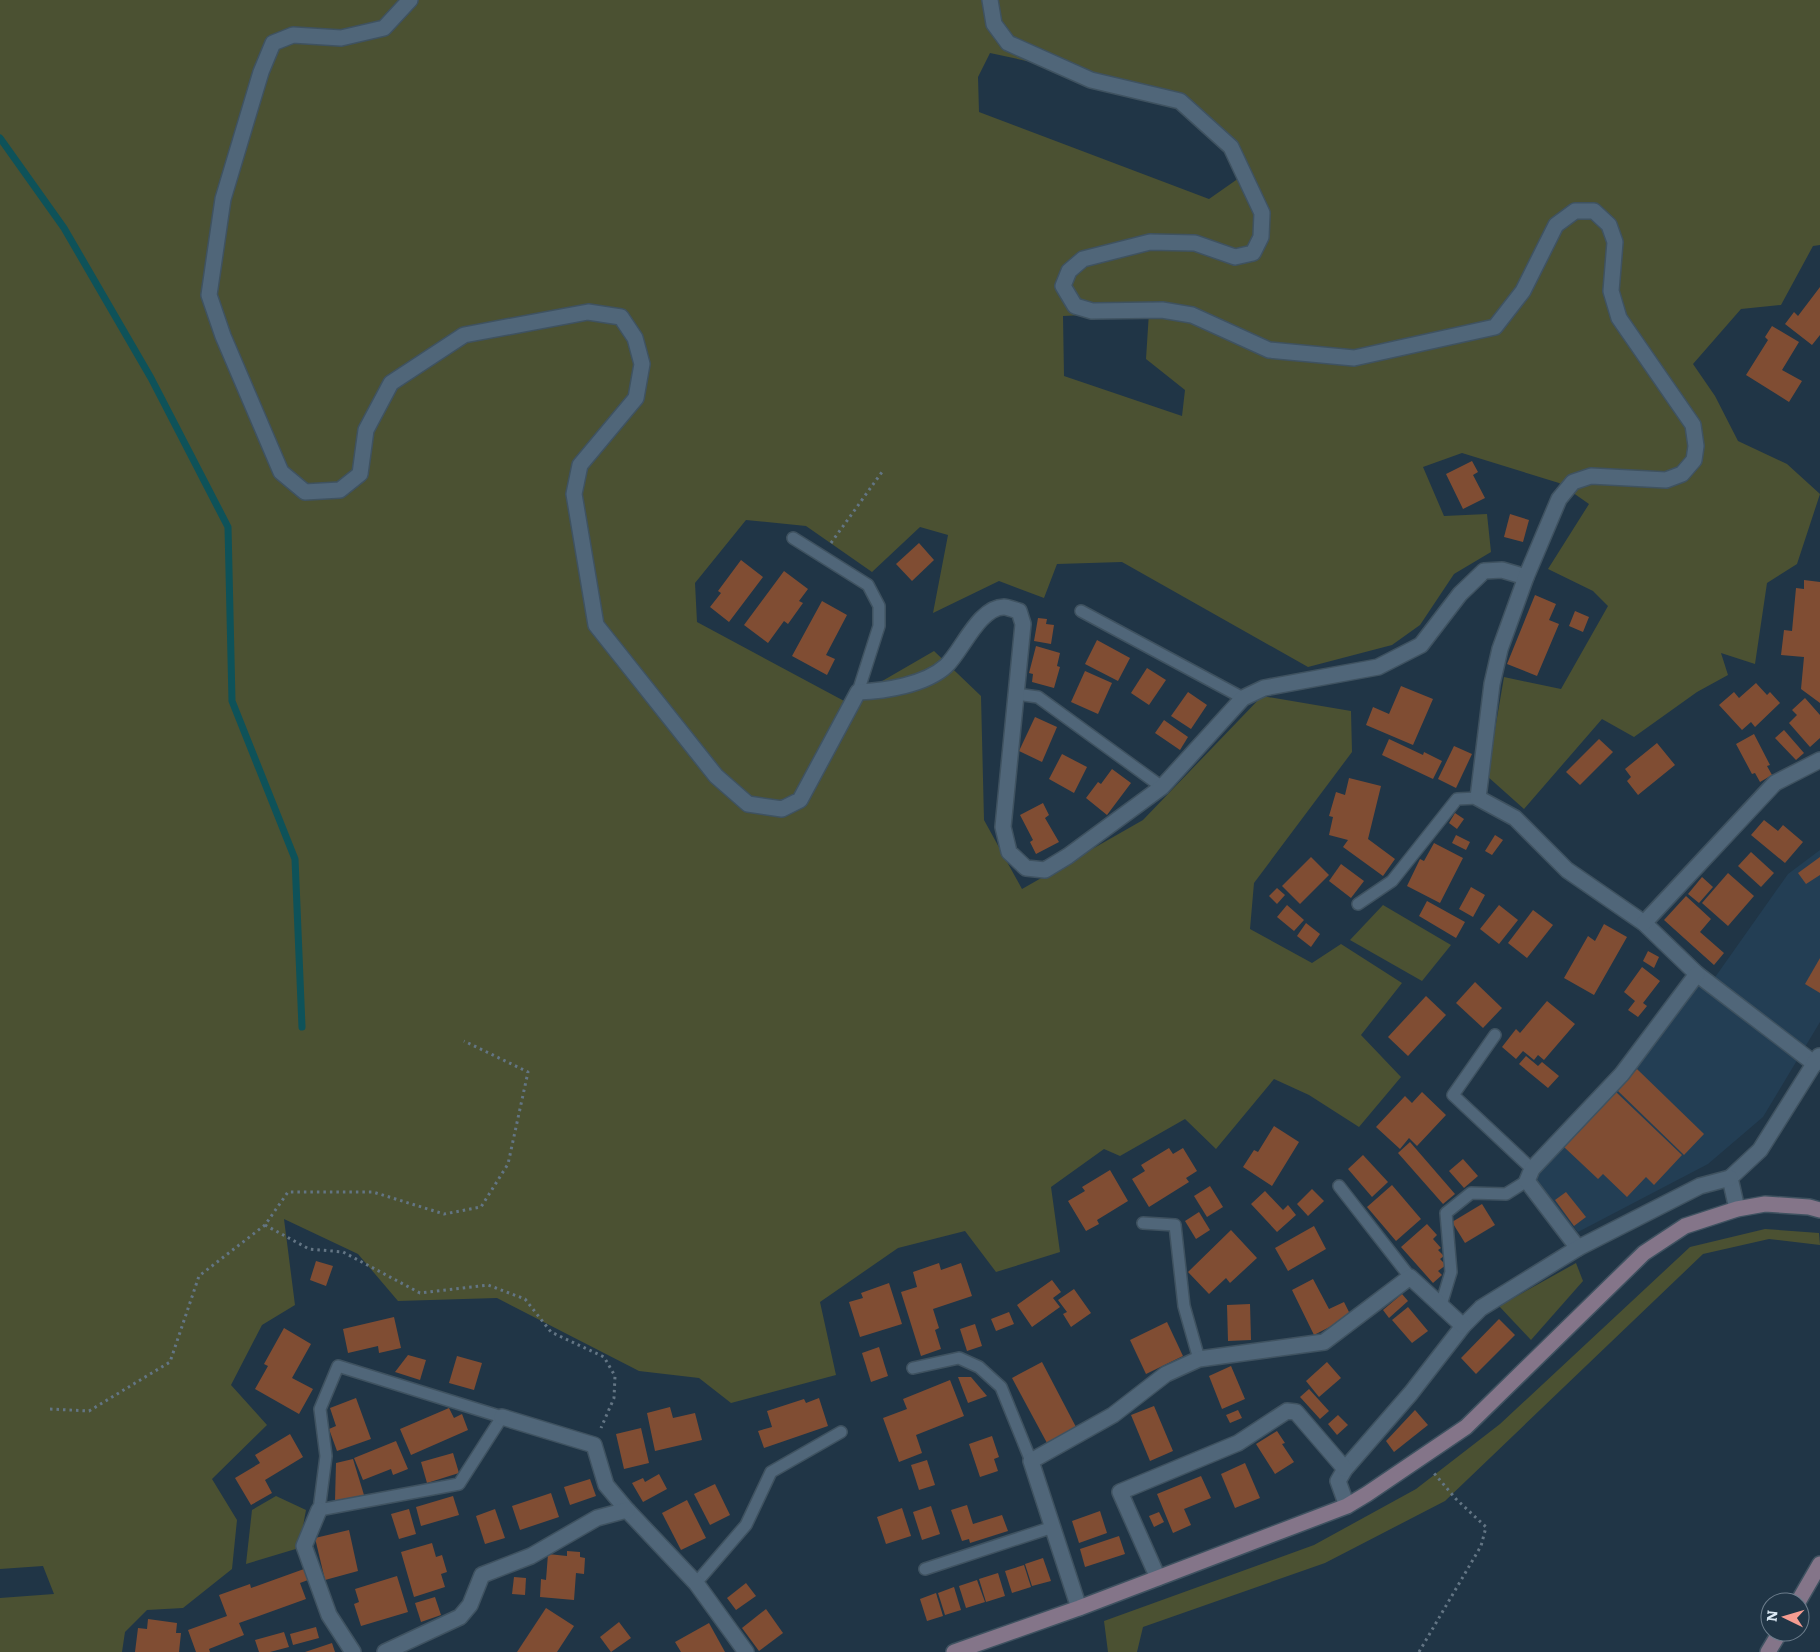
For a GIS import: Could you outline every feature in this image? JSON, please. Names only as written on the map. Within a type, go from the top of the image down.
[{"type":"street","points":[[410,0],[384,28],[341,38],[293,35],[274,42],[261,72],[222,199],[209,295],[223,336],[281,472],[305,492],[340,490],[360,474],[366,430],[391,382],[464,335],[588,312],[621,317],[635,338],[642,364],[636,398],[580,465],[574,494],[596,625],[716,776],[748,804],[782,809],[800,800],[858,692],[881,691],[927,678],[946,666],[987,613],[1003,607],[1019,611],[1023,624],[1003,827],[1009,852],[1026,868],[1045,870],[1068,856],[1162,787],[1243,698],[1264,688],[1378,667],[1421,645],[1460,594],[1484,572],[1502,570],[1526,577]]},
{"type":"street","points":[[990,0],[994,24],[1008,44],[1091,80],[1180,101],[1231,147],[1262,213],[1261,238],[1253,253],[1235,257],[1195,243],[1150,242],[1083,259],[1069,271],[1063,286],[1074,306],[1092,311],[1162,310],[1192,315],[1269,350],[1354,358],[1495,327],[1523,291],[1556,225],[1575,211],[1594,211],[1609,225],[1615,242],[1611,291],[1619,318],[1693,425],[1696,446],[1694,460],[1682,474],[1666,480],[1591,476],[1572,482],[1559,498],[1526,577],[1500,649],[1492,684],[1478,798],[1515,818],[1567,870],[1644,923],[1697,974],[1817,1059],[1760,1150],[1730,1178],[1700,1186],[1578,1248],[1481,1308],[1463,1326],[1411,1393],[1345,1469],[1338,1481],[1347,1506]]},
{"type":"street","points":[[1644,923],[1775,783],[1820,760]]},
{"type":"street","points":[[1578,1248],[1530,1175],[1622,1074],[1697,974]]},
{"type":"street","points":[[1730,1178],[1737,1209]]},
{"type":"street","points":[[954,1652],[1079,1608],[1347,1506],[1466,1427],[1644,1253],[1685,1226],[1737,1209],[1765,1204],[1809,1207],[1820,1210]]},
{"type":"street","points":[[1079,1608],[1031,1461],[1113,1415],[1166,1374],[1199,1359],[1324,1342],[1410,1277],[1463,1326]]},
{"type":"street","points":[[1158,1578],[1120,1492],[1238,1443],[1287,1411],[1296,1412],[1345,1469]]},
{"type":"street","points":[[502,1416],[594,1445],[606,1485],[696,1583],[746,1652]]},
{"type":"street","points":[[319,1510],[304,1546],[329,1615],[353,1652]]},
{"type":"street","points":[[385,1652],[460,1617],[470,1605],[482,1575],[531,1556],[598,1518],[627,1510]]},
{"type":"street","points":[[1804,1592],[1820,1564]]},
{"type":"lane","points":[[793,538],[868,585],[879,606],[879,626],[858,692]]},
{"type":"lane","points":[[1081,611],[1243,698]]},
{"type":"lane","points":[[1016,694],[1038,697],[1162,787]]},
{"type":"lane","points":[[1358,904],[1392,881],[1457,799],[1478,798]]},
{"type":"lane","points":[[1441,1305],[1451,1272],[1446,1213],[1470,1193],[1506,1194],[1530,1175],[1453,1095],[1495,1035]]},
{"type":"lane","points":[[1339,1186],[1410,1277]]},
{"type":"lane","points":[[1143,1223],[1175,1225],[1184,1306],[1199,1359]]},
{"type":"lane","points":[[913,1368],[959,1358],[980,1367],[1001,1387],[1031,1461]]},
{"type":"lane","points":[[338,1366],[502,1416],[460,1484],[319,1510],[326,1456],[320,1409],[338,1366]]},
{"type":"lane","points":[[696,1583],[746,1525],[771,1472],[841,1432]]},
{"type":"lane","points":[[925,1569],[1052,1527]]},
{"type":"path","points":[[822,556],[882,472]]},
{"type":"path","points":[[50,1409],[89,1411],[170,1362],[199,1276],[265,1225],[288,1192],[373,1192],[444,1214],[481,1207],[508,1164],[528,1072],[464,1041]]},
{"type":"path","points":[[265,1225],[309,1249],[342,1252],[420,1293],[488,1285],[525,1299],[551,1332],[604,1356],[615,1376],[614,1398],[594,1445]]},
{"type":"path","points":[[1419,1652],[1481,1546],[1486,1527],[1456,1499],[1421,1458]]},
{"type":"shaded area","points":[[1820,850],[1820,1022],[1763,1117],[1708,1164],[1578,1232],[1533,1178],[1696,982],[1706,990],[1788,874]]},
{"type":"green space","points":[[0,0],[1820,0],[1820,245],[1813,246],[1781,305],[1741,309],[1693,364],[1715,396],[1738,441],[1787,464],[1820,494],[1797,564],[1767,583],[1755,664],[1721,653],[1728,675],[1697,692],[1634,737],[1602,719],[1524,809],[1487,776],[1504,677],[1561,689],[1608,606],[1593,591],[1548,569],[1589,504],[1559,483],[1462,453],[1423,467],[1444,516],[1487,514],[1491,552],[1454,574],[1420,625],[1392,645],[1308,667],[1122,562],[1057,564],[1044,598],[999,581],[933,613],[948,535],[920,527],[872,572],[806,526],[746,520],[695,583],[697,622],[846,702],[934,651],[981,696],[984,820],[1022,889],[1143,820],[1262,696],[1351,711],[1352,752],[1254,883],[1250,929],[1312,963],[1341,944],[1402,983],[1361,1035],[1401,1077],[1359,1127],[1309,1095],[1274,1079],[1216,1149],[1185,1119],[1120,1156],[1104,1149],[1051,1187],[1060,1252],[996,1272],[965,1231],[898,1248],[820,1302],[836,1375],[731,1403],[699,1378],[639,1371],[497,1298],[398,1301],[358,1254],[284,1219],[295,1305],[262,1325],[231,1385],[267,1425],[212,1479],[237,1520],[232,1569],[183,1608],[147,1610],[125,1632],[122,1652],[0,1652],[0,1598],[54,1594],[43,1566],[0,1569]],"holes":[[[990,53],[1183,95],[1239,145],[1239,178],[1209,199],[979,112],[978,77]],[[1149,312],[1146,359],[1185,390],[1182,416],[1064,376],[1063,316]]]},
{"type":"green space","points":[[1383,905],[1451,945],[1422,981],[1350,940]]},
{"type":"green space","points":[[1765,1229],[1819,1233],[1820,1245],[1769,1239],[1703,1254],[1445,1501],[1325,1563],[1143,1627],[1137,1652],[1108,1652],[1104,1621],[1314,1545],[1416,1489],[1500,1424],[1690,1247]]},
{"type":"green space","points":[[1576,1263],[1583,1281],[1531,1340],[1499,1306]]},
{"type":"green space","points":[[276,1496],[306,1510],[299,1548],[246,1564],[252,1510]]},
{"type":"building","points":[[1820,287],[1820,335],[1812,345],[1785,324],[1794,312],[1798,316]]},
{"type":"building","points":[[1772,326],[1799,342],[1782,370],[1802,381],[1789,402],[1746,375],[1768,340],[1765,337]]},
{"type":"building","points":[[1472,461],[1478,472],[1473,475],[1485,498],[1463,509],[1446,474]]},
{"type":"building","points":[[1510,514],[1529,520],[1523,542],[1504,537]]},
{"type":"building","points":[[919,543],[934,560],[912,581],[896,564]]},
{"type":"building","points":[[741,560],[763,577],[729,622],[710,607],[721,593],[718,591]]},
{"type":"building","points":[[784,571],[808,589],[799,601],[803,603],[788,624],[784,621],[768,643],[744,625]]},
{"type":"building","points":[[1804,580],[1820,582],[1820,703],[1801,689],[1804,657],[1781,655],[1784,630],[1792,631],[1796,588],[1804,589]]},
{"type":"building","points":[[1535,595],[1556,604],[1549,620],[1559,624],[1537,676],[1507,664]]},
{"type":"building","points":[[822,601],[847,615],[826,655],[835,659],[827,675],[792,656]]},
{"type":"building","points":[[1575,611],[1589,617],[1583,632],[1569,626]]},
{"type":"building","points":[[1038,618],[1047,619],[1046,624],[1054,625],[1051,644],[1034,641]]},
{"type":"building","points":[[1097,640],[1130,658],[1118,681],[1085,664]]},
{"type":"building","points":[[1036,646],[1060,653],[1057,666],[1060,667],[1054,688],[1032,682],[1033,674],[1029,673]]},
{"type":"building","points":[[1147,668],[1166,680],[1149,705],[1131,693]]},
{"type":"building","points":[[1085,671],[1112,683],[1098,714],[1071,702]]},
{"type":"building","points":[[1756,683],[1767,695],[1770,692],[1780,703],[1755,727],[1751,722],[1742,730],[1719,705],[1734,692],[1739,698]]},
{"type":"building","points":[[1401,686],[1433,699],[1413,745],[1366,725],[1373,707],[1389,714]]},
{"type":"building","points":[[1188,692],[1207,705],[1191,729],[1171,716]]},
{"type":"building","points":[[1805,698],[1820,715],[1820,738],[1810,747],[1789,723],[1797,715],[1792,710]]},
{"type":"building","points":[[1035,717],[1057,727],[1042,762],[1019,751]]},
{"type":"building","points":[[1164,720],[1188,737],[1180,750],[1155,733]]},
{"type":"building","points":[[1784,730],[1804,753],[1796,760],[1775,738]]},
{"type":"building","points":[[1754,734],[1770,765],[1767,766],[1772,775],[1760,782],[1755,773],[1752,774],[1736,744]]},
{"type":"building","points":[[1389,739],[1423,755],[1424,752],[1442,761],[1433,779],[1382,755]]},
{"type":"building","points":[[1599,739],[1613,752],[1580,785],[1566,772]]},
{"type":"building","points":[[1657,743],[1675,765],[1638,795],[1627,781],[1631,777],[1625,769]]},
{"type":"building","points":[[1454,746],[1472,754],[1456,788],[1438,779]]},
{"type":"building","points":[[1062,754],[1087,767],[1074,793],[1049,779]]},
{"type":"building","points":[[1112,769],[1131,783],[1107,815],[1086,798],[1098,782],[1101,784]]},
{"type":"building","points":[[1349,778],[1381,786],[1368,839],[1395,859],[1383,876],[1343,847],[1348,840],[1329,835],[1333,817],[1329,816],[1336,792],[1345,795]]},
{"type":"building","points":[[1043,803],[1049,815],[1045,818],[1059,842],[1036,854],[1030,842],[1033,840],[1020,815]]},
{"type":"building","points":[[1455,813],[1464,819],[1457,829],[1449,823]]},
{"type":"building","points":[[1764,820],[1778,831],[1783,825],[1803,842],[1785,863],[1751,835]]},
{"type":"building","points":[[1456,835],[1470,842],[1466,850],[1452,843]]},
{"type":"building","points":[[1495,835],[1503,840],[1492,855],[1485,851]]},
{"type":"building","points":[[1434,843],[1463,858],[1440,903],[1407,886],[1420,859],[1424,861]]},
{"type":"building","points":[[1751,852],[1774,873],[1761,887],[1738,866]]},
{"type":"building","points":[[1311,857],[1329,875],[1300,904],[1282,886]]},
{"type":"building","points":[[1820,857],[1820,875],[1806,884],[1798,873]]},
{"type":"building","points":[[1341,864],[1364,881],[1351,898],[1329,881]]},
{"type":"building","points":[[1728,873],[1754,896],[1728,926],[1702,903]]},
{"type":"building","points":[[1702,877],[1713,887],[1699,903],[1688,894]]},
{"type":"building","points":[[1471,887],[1485,895],[1473,917],[1459,909]]},
{"type":"building","points":[[1277,888],[1285,895],[1277,904],[1269,896]]},
{"type":"building","points":[[1686,896],[1711,919],[1700,932],[1724,953],[1714,965],[1664,920]]},
{"type":"building","points":[[1427,901],[1465,922],[1456,938],[1419,916]]},
{"type":"building","points":[[1287,905],[1304,920],[1294,931],[1277,917]]},
{"type":"building","points":[[1499,905],[1518,920],[1499,944],[1480,929]]},
{"type":"building","points":[[1533,910],[1553,925],[1527,958],[1508,943]]},
{"type":"building","points":[[1306,923],[1320,934],[1311,947],[1297,936]]},
{"type":"building","points":[[1604,924],[1627,937],[1594,995],[1564,978],[1588,936],[1595,941]]},
{"type":"building","points":[[1648,951],[1659,957],[1654,968],[1643,961]]},
{"type":"building","points":[[1820,958],[1820,993],[1805,984]]},
{"type":"building","points":[[1642,967],[1660,981],[1643,1003],[1647,1006],[1638,1017],[1628,1010],[1635,1001],[1624,992]]},
{"type":"building","points":[[1475,982],[1502,1008],[1483,1028],[1456,1003]]},
{"type":"building","points":[[1426,996],[1446,1015],[1408,1056],[1388,1037]]},
{"type":"building","points":[[1547,1001],[1575,1024],[1544,1060],[1538,1055],[1534,1060],[1523,1051],[1516,1059],[1502,1047],[1516,1029],[1520,1033]]},
{"type":"building","points":[[1526,1056],[1538,1066],[1542,1062],[1559,1076],[1548,1088],[1519,1064]]},
{"type":"building","points":[[1637,1069],[1704,1134],[1684,1155],[1617,1090]]},
{"type":"building","points":[[1422,1092],[1446,1115],[1417,1146],[1409,1138],[1400,1149],[1376,1127],[1405,1096],[1412,1103]]},
{"type":"building","points":[[1616,1092],[1682,1155],[1654,1185],[1646,1177],[1627,1197],[1603,1174],[1598,1179],[1564,1147]]},
{"type":"building","points":[[1274,1126],[1299,1142],[1272,1186],[1243,1167],[1254,1150],[1258,1152]]},
{"type":"building","points":[[1410,1142],[1455,1194],[1443,1204],[1398,1153]]},
{"type":"building","points":[[1169,1148],[1173,1154],[1183,1148],[1197,1171],[1186,1178],[1189,1182],[1149,1207],[1132,1179],[1145,1171],[1141,1165]]},
{"type":"building","points":[[1363,1155],[1388,1182],[1372,1197],[1348,1169]]},
{"type":"building","points":[[1463,1159],[1478,1176],[1464,1188],[1449,1171]]},
{"type":"building","points":[[1110,1170],[1128,1201],[1097,1220],[1099,1224],[1086,1231],[1068,1201],[1085,1191],[1082,1187]]},
{"type":"building","points":[[1392,1185],[1421,1219],[1396,1241],[1367,1207]]},
{"type":"building","points":[[1210,1186],[1223,1207],[1207,1217],[1194,1196]]},
{"type":"building","points":[[1312,1189],[1324,1201],[1308,1216],[1297,1204]]},
{"type":"building","points":[[1265,1191],[1283,1210],[1288,1205],[1296,1215],[1277,1232],[1251,1204]]},
{"type":"building","points":[[1566,1192],[1586,1217],[1574,1226],[1555,1200]]},
{"type":"building","points":[[1482,1204],[1495,1225],[1465,1243],[1452,1222]]},
{"type":"building","points":[[1199,1212],[1210,1230],[1196,1239],[1185,1221]]},
{"type":"building","points":[[1427,1224],[1437,1235],[1433,1239],[1441,1248],[1438,1250],[1444,1256],[1440,1259],[1446,1265],[1438,1271],[1442,1275],[1433,1283],[1401,1247]]},
{"type":"building","points":[[1314,1226],[1326,1249],[1288,1271],[1275,1248]]},
{"type":"building","points":[[1231,1230],[1257,1258],[1230,1283],[1226,1278],[1209,1294],[1188,1272]]},
{"type":"building","points":[[316,1261],[333,1266],[326,1286],[310,1280]]},
{"type":"building","points":[[939,1263],[941,1270],[961,1263],[972,1296],[933,1309],[939,1328],[935,1330],[941,1349],[921,1356],[901,1292],[917,1287],[913,1272]]},
{"type":"building","points":[[1313,1279],[1329,1309],[1344,1302],[1351,1316],[1314,1335],[1292,1290]]},
{"type":"building","points":[[1052,1280],[1061,1292],[1053,1298],[1060,1307],[1032,1327],[1017,1305]]},
{"type":"building","points":[[889,1283],[902,1324],[860,1337],[849,1302],[863,1298],[861,1293]]},
{"type":"building","points":[[1074,1289],[1091,1313],[1071,1327],[1063,1314],[1067,1312],[1058,1300]]},
{"type":"building","points":[[1402,1294],[1408,1301],[1389,1318],[1383,1310]]},
{"type":"building","points":[[1250,1304],[1251,1340],[1228,1341],[1227,1305]]},
{"type":"building","points":[[1408,1307],[1428,1331],[1412,1343],[1392,1320]]},
{"type":"building","points":[[1009,1312],[1014,1324],[996,1331],[991,1319]]},
{"type":"building","points":[[394,1317],[401,1348],[379,1353],[378,1346],[348,1353],[343,1329]]},
{"type":"building","points":[[1499,1319],[1515,1335],[1476,1374],[1461,1358]]},
{"type":"building","points":[[1167,1322],[1183,1356],[1146,1374],[1130,1340]]},
{"type":"building","points":[[975,1324],[982,1346],[967,1351],[960,1329]]},
{"type":"building","points":[[284,1328],[311,1344],[292,1378],[313,1389],[299,1414],[255,1389],[268,1366],[264,1364]]},
{"type":"building","points":[[879,1347],[888,1376],[871,1382],[862,1353]]},
{"type":"building","points":[[408,1355],[426,1360],[420,1380],[395,1372]]},
{"type":"building","points":[[457,1356],[482,1363],[474,1390],[449,1383]]},
{"type":"building","points":[[1042,1362],[1076,1427],[1047,1443],[1012,1378]]},
{"type":"building","points":[[1327,1362],[1341,1378],[1319,1397],[1306,1381]]},
{"type":"building","points":[[1231,1366],[1245,1399],[1222,1409],[1209,1376]]},
{"type":"building","points":[[958,1377],[971,1377],[987,1396],[968,1403]]},
{"type":"building","points":[[950,1380],[964,1416],[916,1435],[922,1453],[899,1462],[883,1418],[907,1409],[903,1399]]},
{"type":"building","points":[[1309,1389],[1329,1411],[1320,1419],[1300,1397]]},
{"type":"building","points":[[356,1398],[371,1439],[337,1451],[329,1429],[336,1426],[330,1408]]},
{"type":"building","points":[[819,1398],[828,1426],[764,1448],[758,1431],[772,1427],[767,1411],[804,1399],[806,1403]]},
{"type":"building","points":[[1154,1406],[1173,1451],[1150,1461],[1131,1415]]},
{"type":"building","points":[[670,1407],[673,1418],[695,1413],[702,1440],[655,1451],[647,1413]]},
{"type":"building","points":[[449,1408],[454,1418],[462,1414],[468,1430],[411,1455],[400,1429]]},
{"type":"building","points":[[1238,1410],[1242,1418],[1230,1423],[1226,1415]]},
{"type":"building","points":[[1415,1410],[1428,1425],[1394,1452],[1386,1441]]},
{"type":"building","points":[[1338,1415],[1348,1425],[1337,1435],[1328,1424]]},
{"type":"building","points":[[641,1428],[649,1463],[624,1469],[616,1434]]},
{"type":"building","points":[[1277,1431],[1285,1443],[1282,1444],[1294,1462],[1275,1474],[1256,1444]]},
{"type":"building","points":[[290,1434],[303,1457],[265,1480],[272,1493],[251,1505],[235,1478],[260,1463],[255,1455]]},
{"type":"building","points":[[992,1436],[999,1457],[994,1459],[998,1471],[980,1477],[969,1444]]},
{"type":"building","points":[[396,1441],[408,1469],[393,1475],[391,1469],[363,1480],[354,1458]]},
{"type":"building","points":[[453,1453],[459,1473],[427,1483],[421,1462]]},
{"type":"building","points":[[353,1459],[364,1495],[335,1501],[336,1463]]},
{"type":"building","points":[[927,1460],[935,1485],[919,1490],[911,1465]]},
{"type":"building","points":[[1245,1463],[1260,1498],[1235,1508],[1221,1474]]},
{"type":"building","points":[[659,1474],[667,1489],[643,1502],[632,1483],[643,1478],[645,1482]]},
{"type":"building","points":[[1201,1476],[1211,1498],[1184,1509],[1191,1525],[1173,1533],[1157,1494]]},
{"type":"building","points":[[590,1479],[596,1496],[570,1505],[564,1487]]},
{"type":"building","points":[[715,1484],[730,1515],[710,1525],[694,1494]]},
{"type":"building","points":[[551,1493],[559,1517],[520,1530],[512,1506]]},
{"type":"building","points":[[453,1496],[459,1515],[421,1526],[416,1507]]},
{"type":"building","points":[[687,1500],[706,1538],[681,1550],[662,1513]]},
{"type":"building","points":[[967,1505],[973,1524],[1002,1515],[1008,1531],[970,1543],[969,1539],[962,1541],[951,1510]]},
{"type":"building","points":[[931,1506],[940,1534],[922,1540],[913,1512]]},
{"type":"building","points":[[902,1508],[911,1536],[886,1544],[877,1517]]},
{"type":"building","points":[[409,1509],[416,1534],[399,1539],[391,1514]]},
{"type":"building","points":[[495,1509],[505,1538],[485,1544],[476,1516]]},
{"type":"building","points":[[1100,1511],[1107,1533],[1079,1543],[1072,1521]]},
{"type":"building","points":[[1159,1512],[1164,1522],[1154,1527],[1149,1516]]},
{"type":"building","points":[[349,1530],[358,1571],[325,1580],[315,1538]]},
{"type":"building","points":[[1119,1536],[1125,1554],[1085,1567],[1080,1549]]},
{"type":"building","points":[[432,1543],[436,1557],[442,1555],[447,1572],[441,1574],[445,1587],[414,1597],[401,1552]]},
{"type":"building","points":[[567,1551],[580,1552],[580,1557],[585,1558],[584,1574],[576,1573],[574,1600],[540,1597],[541,1579],[546,1580],[548,1554],[567,1556]]},
{"type":"building","points":[[1043,1558],[1051,1581],[1032,1586],[1025,1564]]},
{"type":"building","points":[[1024,1565],[1031,1587],[1012,1593],[1005,1571]]},
{"type":"building","points":[[304,1569],[308,1580],[300,1583],[306,1599],[239,1623],[244,1635],[209,1649],[210,1652],[196,1652],[188,1630],[227,1616],[219,1595],[250,1584],[251,1588]]},
{"type":"building","points":[[998,1573],[1005,1596],[986,1602],[979,1579]]},
{"type":"building","points":[[397,1576],[408,1612],[361,1626],[354,1604],[359,1602],[355,1589]]},
{"type":"building","points":[[514,1577],[526,1578],[525,1595],[512,1594]]},
{"type":"building","points":[[977,1580],[985,1602],[966,1608],[959,1586]]},
{"type":"building","points":[[746,1583],[756,1596],[736,1610],[727,1598]]},
{"type":"building","points":[[954,1587],[961,1610],[945,1615],[938,1593]]},
{"type":"building","points":[[936,1593],[943,1616],[927,1621],[920,1599]]},
{"type":"building","points":[[435,1597],[441,1615],[421,1622],[415,1603]]},
{"type":"building","points":[[546,1608],[574,1626],[557,1652],[517,1652]]},
{"type":"building","points":[[766,1609],[783,1633],[759,1651],[742,1628]]},
{"type":"building","points":[[148,1619],[177,1623],[176,1633],[181,1633],[179,1652],[135,1652],[138,1628],[147,1629]]},
{"type":"building","points":[[619,1622],[631,1638],[611,1652],[600,1637]]},
{"type":"building","points":[[709,1623],[725,1652],[681,1652],[675,1642]]},
{"type":"building","points":[[316,1627],[319,1638],[293,1645],[290,1634]]},
{"type":"building","points":[[284,1632],[289,1647],[270,1652],[259,1652],[255,1640]]},
{"type":"building","points":[[332,1643],[335,1652],[305,1652]]},
{"type":"waterway","points":[[0,138],[64,228],[151,378],[228,527],[232,701],[295,859],[302,1027]]}]
